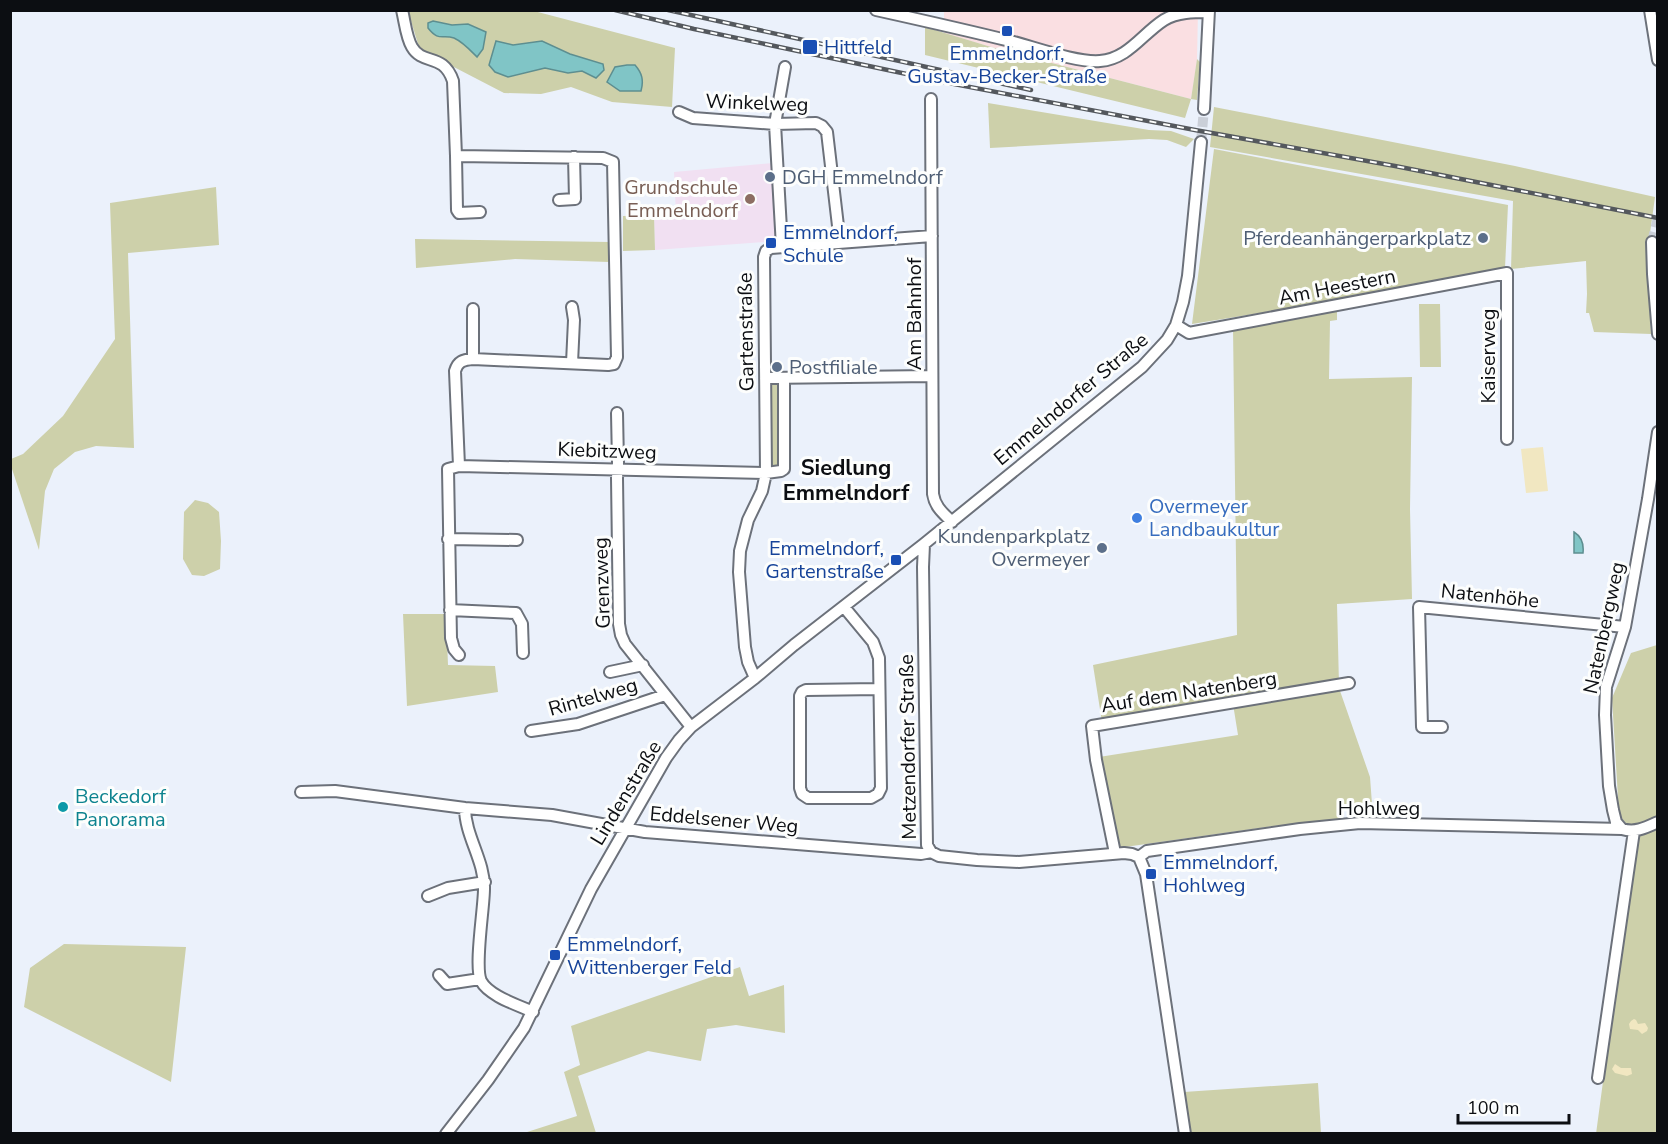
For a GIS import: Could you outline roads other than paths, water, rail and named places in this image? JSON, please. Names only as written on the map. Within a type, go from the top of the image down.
[{"type":"street","points":[[402,10],[412,49],[444,65],[449,70],[453,81],[457,210],[459,213],[480,212]]},
{"type":"street","points":[[876,10],[1081,60],[1101,61],[1120,55],[1138,44],[1152,29],[1166,19],[1179,14],[1209,11],[1204,108]]},
{"type":"street","points":[[1650,10],[1658,60]]},
{"type":"street","points":[[785,67],[775,124],[782,247],[932,236]]},
{"type":"street","name":"Am Bahnhof","points":[[931,99],[933,494],[939,509],[952,522]]},
{"type":"street","name":"Winkelweg","points":[[679,112],[693,118],[775,124],[816,123],[822,126],[827,132],[840,243]]},
{"type":"street","name":"Emmelndorfer Straße","points":[[924,544],[1142,368],[1167,340],[1176,325],[1188,276],[1201,142]]},
{"type":"street","points":[[456,156],[603,158],[613,162],[617,357],[614,364],[608,365],[473,359],[458,363],[455,371],[459,466]]},
{"type":"street","points":[[559,200],[575,199],[574,157]]},
{"type":"street","points":[[1652,242],[1658,334]]},
{"type":"street","name":"Gartenstraße","points":[[755,678],[744,646],[739,572],[740,551],[748,520],[762,492],[766,473],[764,257],[766,251],[771,248],[782,247]]},
{"type":"street","name":"Am Heestern","points":[[1176,325],[1189,333],[1507,273]]},
{"type":"street","name":"Kaiserweg","points":[[1507,273],[1507,439]]},
{"type":"street","points":[[572,307],[574,320],[572,363]]},
{"type":"street","points":[[473,309],[473,359]]},
{"type":"street","points":[[765,378],[932,376]]},
{"type":"street","name":"Gartenstraße","points":[[766,473],[784,469],[784,378]]},
{"type":"street","name":"Grenzweg","points":[[618,413],[616,471],[621,635],[625,644],[692,728]]},
{"type":"street","name":"Natenbergweg","points":[[1622,829],[1616,822],[1612,810],[1609,784],[1605,715],[1606,687],[1625,627],[1658,432]]},
{"type":"street","name":"Kiebitzweg","points":[[448,539],[448,469],[459,466],[766,473]]},
{"type":"street","points":[[459,655],[454,649],[451,638],[448,539],[517,540]]},
{"type":"street","name":"Lindenstraße","points":[[446,1134],[513,1046],[532,1012],[591,889],[669,753],[679,740],[794,645],[924,544]]},
{"type":"street","name":"Metzendorfer Straße","points":[[924,544],[926,837],[931,852],[939,856],[1004,862],[1115,854],[1132,854],[1139,857]]},
{"type":"street","points":[[844,607],[873,642],[879,658],[881,788],[878,794],[871,798],[808,798],[802,794],[800,780],[800,696],[802,692],[806,690],[879,689]]},
{"type":"street","name":"Natenhöhe","points":[[1442,727],[1422,727],[1419,607],[1625,627]]},
{"type":"street","points":[[450,610],[516,612],[522,624],[523,653]]},
{"type":"street","points":[[610,672],[643,665]]},
{"type":"street","name":"Auf dem Natenberg","points":[[1115,854],[1096,760],[1092,726],[1348,683]]},
{"type":"street","name":"Rintelweg","points":[[531,731],[578,724],[665,695]]},
{"type":"street","name":"Eddelsener Weg","points":[[301,792],[335,791],[465,808],[552,815],[625,829],[921,854],[931,852]]},
{"type":"street","points":[[465,808],[466,825],[484,882],[479,953],[480,979],[494,994],[532,1012]]},
{"type":"street","points":[[1598,1078],[1634,831],[1658,822]]},
{"type":"street","name":"Hohlweg","points":[[1139,857],[1148,851],[1300,829],[1360,823],[1634,831]]},
{"type":"street","points":[[1139,857],[1146,874],[1185,1134]]},
{"type":"street","points":[[428,896],[448,888],[484,882]]},
{"type":"street","points":[[440,975],[447,984],[480,979]]},
{"type":"water","points":[[433,21],[452,25],[468,24],[486,32],[483,49],[477,57],[454,38],[435,35],[428,28],[428,23]]},
{"type":"water","points":[[496,41],[513,45],[542,41],[570,54],[603,64],[604,70],[596,78],[582,71],[568,73],[545,68],[508,77],[495,72],[489,65]]},
{"type":"water","points":[[635,65],[639,71],[642,77],[641,91],[620,91],[607,82],[615,67]]},
{"type":"water","points":[[1574,532],[1582,541],[1583,553],[1574,553]]},
{"type":"tunnel","points":[[1201,142],[1204,109]]},
{"type":"tunnel","points":[[1652,242],[1658,218]]},
{"type":"railway","points":[[615,10],[949,83],[1395,166],[1658,218]]},
{"type":"railway","points":[[668,10],[1031,90]]},
{"type":"place","name":"Emmelndorf, Gustav-Becker-Straße","points":[[1007,31]]},
{"type":"place","name":"Hittfeld","points":[[810,47]]},
{"type":"place","name":"DGH Emmelndorf","points":[[770,177]]},
{"type":"place","name":"Grundschule Emmelndorf","points":[[750,199]]},
{"type":"place","name":"Pferdeanhängerparkplatz","points":[[1483,238]]},
{"type":"place","name":"Emmelndorf, Schule","points":[[771,243]]},
{"type":"place","name":"Postfiliale","points":[[777,367]]},
{"type":"place","name":"Overmeyer Landbaukultur","points":[[1137,518]]},
{"type":"place","name":"Kundenparkplatz Overmeyer","points":[[1102,548]]},
{"type":"place","name":"Emmelndorf, Gartenstraße","points":[[896,560]]},
{"type":"place","name":"Beckedorf Panorama","points":[[63,807]]},
{"type":"place","name":"Emmelndorf, Hohlweg","points":[[1151,874]]},
{"type":"place","name":"Emmelndorf, Wittenberger Feld","points":[[555,955]]},
{"type":"district","name":"Siedlung Emmelndorf","points":[[846,480]]}]
